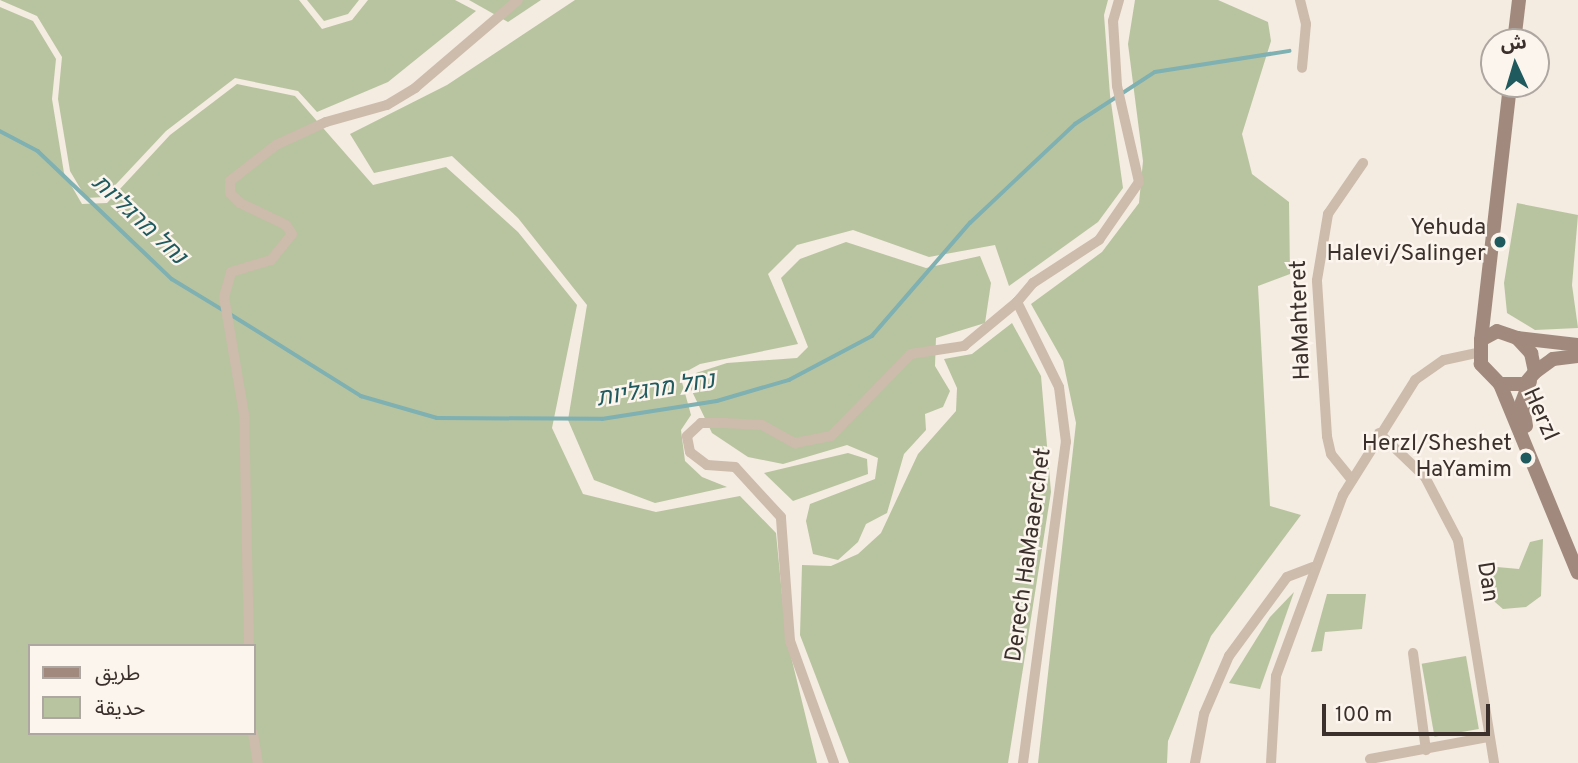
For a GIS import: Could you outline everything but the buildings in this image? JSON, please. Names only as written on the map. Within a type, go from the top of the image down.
[{"type":"street","points":[[249,644],[244,414],[224,297],[232,272],[271,260],[292,234],[286,225],[240,203],[230,193],[230,180],[276,145],[326,122],[387,105],[415,88],[518,0]]},
{"type":"street","points":[[834,763],[790,641],[781,517],[735,467],[707,465],[690,452],[687,436],[701,423],[724,423],[762,425],[795,443],[831,436],[911,354],[964,346],[1017,302],[1033,283],[1099,240],[1139,182],[1117,86],[1113,21],[1118,0]]},
{"type":"street","points":[[1300,0],[1306,24],[1302,68]]},
{"type":"street","points":[[1516,28],[1519,0]]},
{"type":"street","points":[[1509,98],[1491,285],[1479,346],[1500,384],[1512,387],[1532,376],[1553,359],[1578,356]]},
{"type":"street","name":"HaMahteret","points":[[1352,480],[1337,465],[1328,436],[1317,280],[1324,225],[1363,163]]},
{"type":"street","points":[[1491,285],[1498,318],[1531,353],[1532,376]]},
{"type":"street","name":"Derech HaMaaerchet","points":[[1017,302],[1059,387],[1066,443],[1023,763]]},
{"type":"street","points":[[1271,763],[1276,676],[1313,567],[1352,480],[1379,433],[1428,369],[1479,346],[1497,331],[1578,345]]},
{"type":"street","name":"Herzl","points":[[1532,376],[1522,402],[1537,465]]},
{"type":"street","name":"Herzl","points":[[1500,384],[1537,465],[1578,573]]},
{"type":"street","name":"Dan","points":[[1379,433],[1425,477],[1458,540],[1494,763]]},
{"type":"street","points":[[1195,763],[1204,714],[1228,656],[1287,577],[1313,567]]},
{"type":"street","points":[[1413,653],[1426,750]]},
{"type":"street","points":[[253,735],[258,763]]},
{"type":"street","points":[[1370,759],[1489,737]]},
{"type":"green space","points":[[0,0],[299,0],[322,29],[352,20],[368,0],[455,0],[476,11],[388,82],[317,112],[298,91],[235,78],[166,131],[104,197],[86,198],[70,171],[58,99],[62,57],[37,16]]},
{"type":"green space","points":[[307,0],[359,0],[348,14],[324,21]]},
{"type":"green space","points":[[469,0],[541,0],[508,22]]},
{"type":"green space","points":[[575,0],[1108,0],[1104,15],[1110,95],[1123,188],[1098,222],[1009,286],[995,245],[929,257],[853,230],[797,245],[768,274],[798,344],[700,364],[680,375],[691,415],[681,430],[685,461],[702,477],[727,487],[655,503],[594,480],[568,420],[587,305],[518,218],[452,156],[374,173],[350,134],[447,85]]},
{"type":"green space","points":[[1135,0],[1218,0],[1268,22],[1271,41],[1242,134],[1252,174],[1289,202],[1290,274],[1258,286],[1270,506],[1301,515],[1211,636],[1168,741],[1167,763],[1038,763],[1076,423],[1063,361],[1031,304],[1102,252],[1139,203],[1143,161],[1128,44]]},
{"type":"green space","points":[[0,7],[33,21],[56,59],[52,99],[64,173],[82,204],[107,203],[170,135],[237,84],[295,96],[373,185],[446,167],[518,232],[577,305],[552,428],[583,494],[656,512],[740,496],[776,533],[786,636],[817,763],[0,763]]},
{"type":"green space","points":[[1517,203],[1578,215],[1572,285],[1578,328],[1535,330],[1507,313],[1504,283]]},
{"type":"green space","points":[[846,242],[926,268],[980,256],[991,283],[985,323],[936,338],[935,366],[950,391],[943,407],[925,414],[926,430],[904,454],[887,513],[866,524],[858,542],[838,560],[813,554],[806,521],[810,504],[875,479],[878,458],[847,445],[783,464],[748,457],[712,433],[688,383],[696,373],[727,363],[797,358],[808,347],[781,278],[800,259]]},
{"type":"green space","points":[[1012,323],[1041,376],[1051,492],[1008,763],[849,763],[800,635],[802,565],[831,566],[858,554],[881,533],[918,454],[956,411],[957,388],[944,359],[972,354]]},
{"type":"green space","points":[[848,453],[867,459],[868,474],[793,501],[764,473]]},
{"type":"green space","points":[[1543,539],[1541,596],[1526,607],[1503,609],[1488,596],[1493,572],[1497,567],[1519,569],[1530,542]]},
{"type":"green space","points":[[1294,592],[1260,689],[1229,683],[1270,617]]},
{"type":"green space","points":[[1327,594],[1366,594],[1362,629],[1325,632],[1322,651],[1311,652]]},
{"type":"green space","points":[[1466,656],[1479,729],[1435,737],[1422,664]]},
{"type":"waterway","name":"נחל מרגליות","points":[[230,314],[361,396],[437,418],[602,419],[717,401],[789,380],[872,336],[970,223],[1075,124],[1155,72],[1289,51]]},
{"type":"waterway","name":"נחל מרגליות","points":[[0,131],[38,151],[172,279],[223,310]]},
{"type":"place","name":"Yehuda Halevi/Salinger","points":[[1500,242]]},
{"type":"place","name":"Herzl/Sheshet HaYamim","points":[[1526,458]]}]
